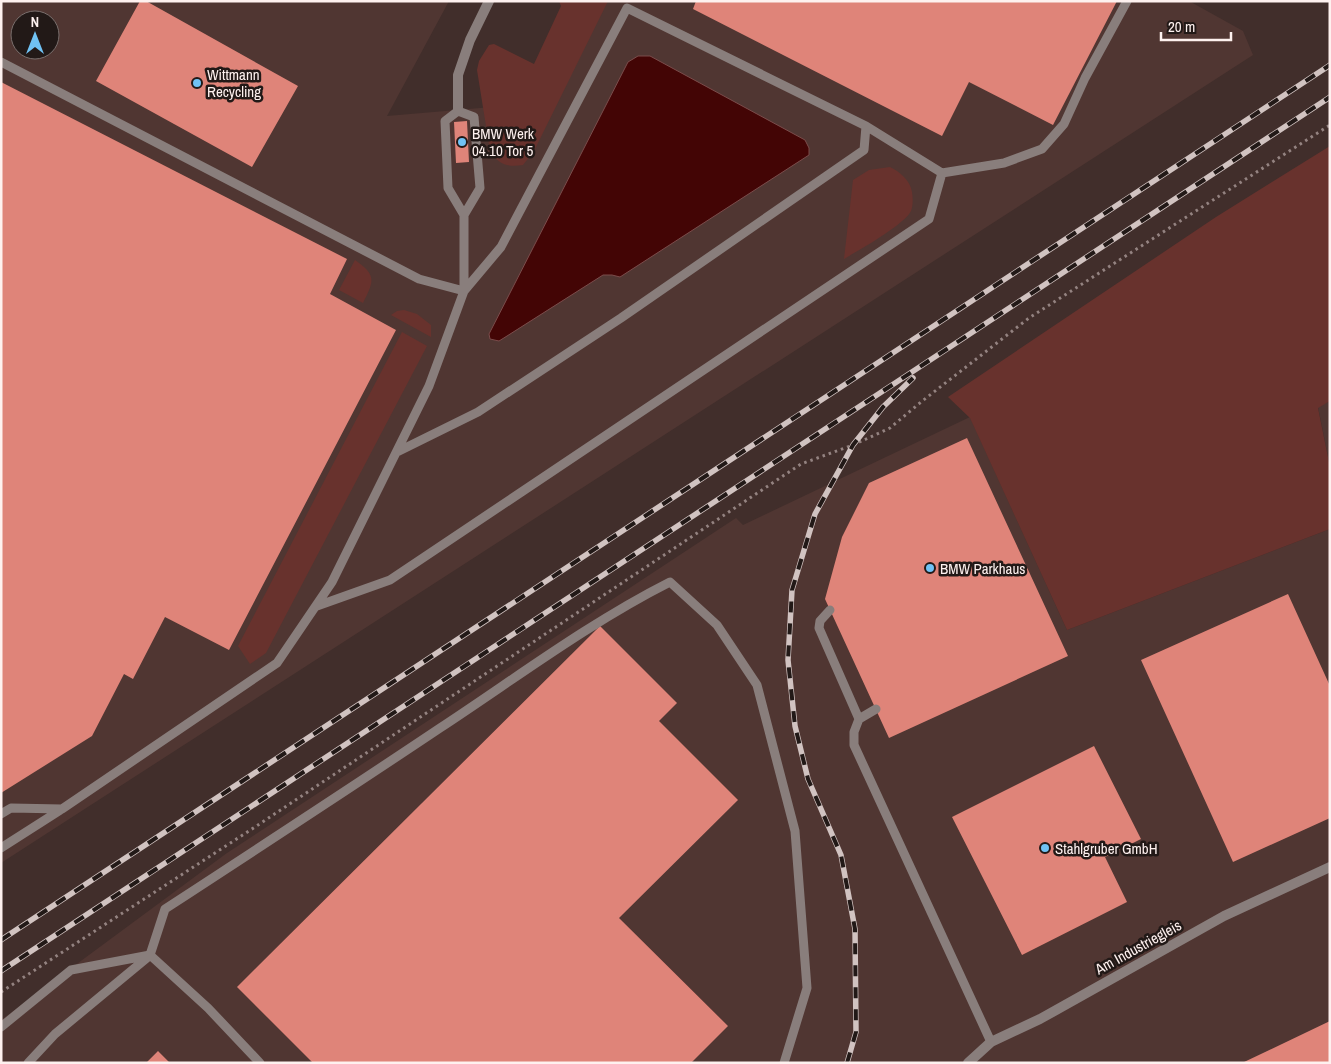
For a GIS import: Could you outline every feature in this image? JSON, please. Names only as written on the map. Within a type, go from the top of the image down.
[{"type":"street","points":[[458,111],[458,75],[470,40],[489,1]]},
{"type":"street","name":"Am Industriegleis","points":[[968,1063],[991,1042],[1040,1019],[1224,916],[1330,866]]},
{"type":"lane","points":[[1,848],[278,663],[332,582],[397,452],[429,386],[464,291],[501,247],[629,5],[866,126],[942,173],[1004,163],[1042,149],[1064,124],[1127,1]]},
{"type":"lane","points":[[1,62],[419,279],[464,291]]},
{"type":"lane","points":[[464,215],[448,188],[445,144],[445,120],[458,111],[474,117],[480,188],[464,215],[464,291]]},
{"type":"lane","points":[[397,452],[478,412],[621,318],[840,167],[864,150],[866,126]]},
{"type":"lane","points":[[317,606],[390,580],[929,219],[942,173]]},
{"type":"lane","points":[[28,1063],[56,1034],[150,955],[165,909],[441,728],[571,639],[632,601],[670,582],[717,625],[757,686],[795,830],[808,988],[784,1063]]},
{"type":"lane","points":[[830,610],[820,621],[819,628],[859,719]]},
{"type":"lane","points":[[876,709],[859,719],[854,732],[854,745],[991,1042]]},
{"type":"lane","points":[[1,814],[11,808],[62,809]]},
{"type":"lane","points":[[1,1027],[71,970],[150,955]]},
{"type":"lane","points":[[150,955],[208,1008],[260,1063]]},
{"type":"path","points":[[1,992],[255,827],[801,464],[854,445],[890,428],[1029,318],[1330,125]]},
{"type":"shaded area","points":[[1,1],[449,1],[387,116],[492,107],[545,66],[577,1],[1189,1],[1243,31],[1253,55],[1,863]]},
{"type":"shaded area","points":[[559,1],[608,1],[534,151],[523,165],[512,166],[504,164],[490,151],[477,70],[479,61],[489,45],[494,44],[534,64],[561,6]]},
{"type":"shaded area","points":[[638,56],[650,56],[805,140],[809,148],[809,155],[620,277],[603,275],[499,341],[490,339],[489,334],[628,62]]},
{"type":"shaded area","points":[[1330,146],[1330,401],[1318,408],[1330,467],[1330,529],[1067,630],[970,418],[948,397],[1216,217]]},
{"type":"shaded area","points":[[890,167],[907,180],[911,188],[913,197],[911,211],[907,217],[891,230],[844,259],[853,180],[869,170]]},
{"type":"shaded area","points":[[355,260],[367,270],[371,279],[371,284],[363,303],[339,290]]},
{"type":"shaded area","points":[[404,310],[417,314],[431,325],[431,337],[391,315],[397,311]]},
{"type":"shaded area","points":[[402,332],[427,346],[266,653],[250,664],[238,646]]},
{"type":"shaded area","points":[[1330,401],[1330,467],[1318,407]]},
{"type":"shaded area","points":[[970,417],[1067,630],[1330,529],[1330,1063],[1,1063],[1,1020],[227,853],[736,518],[743,525]]},
{"type":"building","name":"Wittmann Recycling","points":[[140,1],[146,1],[298,86],[252,167],[96,81]]},
{"type":"building","points":[[696,1],[1117,1],[1053,125],[969,82],[942,136],[693,9]]},
{"type":"building","points":[[1,82],[347,259],[330,294],[396,330],[229,650],[165,617],[133,679],[124,674],[92,736],[1,793]]},
{"type":"building","name":"BMW Werk 04.10 Tor 5","points":[[467,121],[469,162],[456,163],[454,122]]},
{"type":"building","name":"BMW Parkhaus","points":[[967,438],[1068,656],[889,738],[825,599],[842,537],[869,483]]},
{"type":"building","points":[[1288,594],[1330,686],[1330,818],[1233,862],[1141,660]]},
{"type":"building","points":[[600,626],[677,703],[659,721],[738,800],[619,918],[728,1026],[691,1063],[313,1063],[237,987]]},
{"type":"building","name":"Stahlgruber GmbH","points":[[1094,746],[1141,839],[1105,857],[1127,902],[1022,955],[952,817]]},
{"type":"building","points":[[1330,1021],[1330,1063],[1242,1063]]},
{"type":"building","points":[[158,1051],[170,1063],[146,1063]]},
{"type":"railway","points":[[1,940],[1330,65]]},
{"type":"railway","points":[[1,971],[1330,97]]},
{"type":"railway","points":[[847,1063],[856,1032],[855,929],[841,855],[808,779],[795,726],[788,660],[792,590],[815,514],[853,445],[883,407],[913,378]]},
{"type":"place","name":"Wittmann Recycling","points":[[197,83]]},
{"type":"place","name":"BMW Werk 04.10 Tor 5","points":[[462,142]]},
{"type":"place","name":"BMW Parkhaus","points":[[930,568]]},
{"type":"place","name":"Stahlgruber GmbH","points":[[1045,848]]}]
